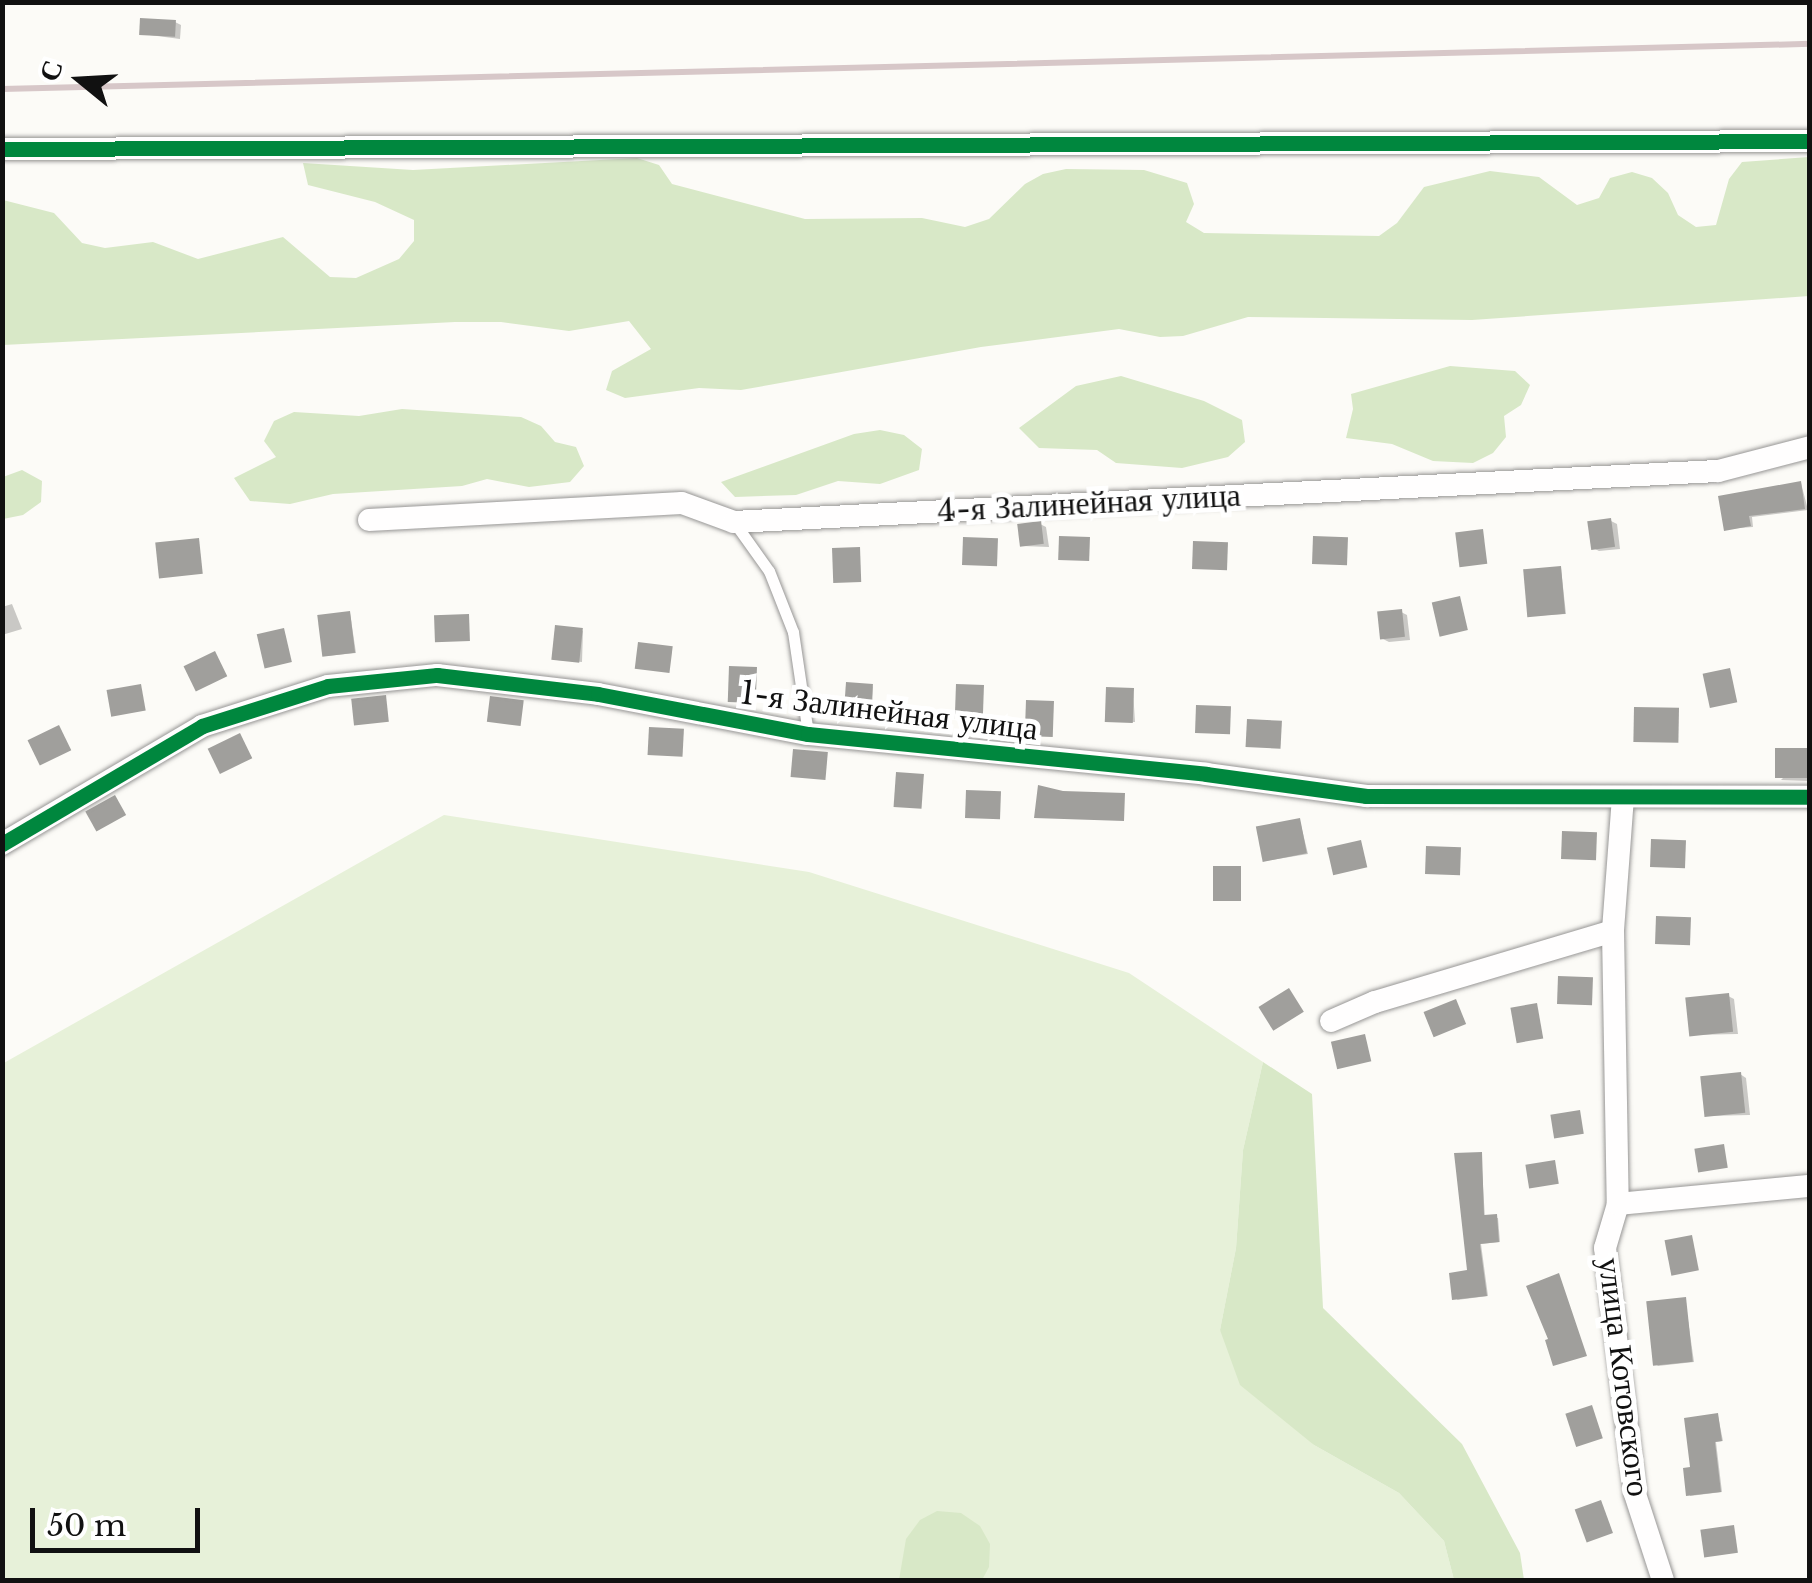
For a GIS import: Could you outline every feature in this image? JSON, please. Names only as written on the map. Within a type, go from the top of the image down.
[{"type":"street","points":[[2,148],[1810,141]]},
{"type":"street","name":"4-я Залинейная улица","points":[[369,520],[682,502],[734,522],[1718,471],[1810,448]]},
{"type":"street","name":"1-я Залинейная улица","points":[[2,844],[202,726],[328,686],[437,675],[598,694],[808,734],[1206,774],[1366,796],[1810,796]]},
{"type":"street","name":"улица Котовского","points":[[1622,798],[1613,931],[1618,1204],[1605,1248],[1636,1494],[1663,1580]]},
{"type":"street","points":[[1331,1021],[1375,1002],[1613,931]]},
{"type":"street","points":[[1618,1204],[1810,1186]]},
{"type":"lane","points":[[734,522],[768,571],[793,632],[808,734]]},
{"type":"green space","points":[[1809,157],[1809,296],[1472,320],[1248,317],[1183,336],[1160,337],[1119,329],[981,347],[741,390],[699,388],[625,398],[606,390],[612,371],[651,349],[629,321],[569,331],[501,322],[455,322],[3,345],[3,200],[54,213],[82,243],[105,248],[153,242],[198,259],[283,237],[330,277],[356,278],[399,259],[414,241],[414,220],[375,202],[308,185],[303,163],[413,170],[637,158],[659,165],[672,184],[805,219],[922,218],[965,227],[989,219],[1025,184],[1043,174],[1066,169],[1144,170],[1187,183],[1194,204],[1186,222],[1204,233],[1379,236],[1397,223],[1424,187],[1490,171],[1539,177],[1577,205],[1599,198],[1610,178],[1632,172],[1652,178],[1668,193],[1678,215],[1696,227],[1716,225],[1729,179],[1742,162]]},
{"type":"green space","points":[[1450,366],[1515,371],[1530,385],[1521,405],[1504,416],[1506,437],[1493,453],[1473,463],[1433,461],[1392,444],[1346,438],[1353,409],[1351,394]]},
{"type":"green space","points":[[1121,376],[1204,401],[1242,420],[1245,442],[1228,457],[1182,468],[1116,463],[1097,450],[1039,448],[1019,428],[1076,386]]},
{"type":"green space","points":[[402,409],[521,417],[541,426],[555,442],[576,447],[584,466],[570,482],[529,487],[487,479],[462,486],[333,494],[290,504],[250,501],[234,478],[276,457],[264,441],[274,421],[294,412],[359,416]]},
{"type":"green space","points":[[880,430],[904,435],[922,449],[919,470],[880,484],[838,481],[796,495],[735,497],[721,482],[854,434]]},
{"type":"green space","points":[[22,470],[42,481],[41,502],[23,515],[3,519],[3,477]]},
{"type":"green space","points":[[444,815],[809,872],[1129,973],[1263,1062],[1243,1150],[1236,1248],[1220,1330],[1314,1445],[1399,1493],[1444,1541],[1454,1580],[3,1580],[2,1064]]},
{"type":"green space","points":[[1263,1062],[1312,1094],[1323,1308],[1462,1444],[1520,1553],[1524,1580],[1454,1580],[1444,1541],[1399,1493],[1314,1445],[1240,1385],[1220,1330],[1236,1248],[1243,1150]]},
{"type":"green space","points":[[937,1511],[961,1513],[980,1526],[990,1544],[989,1567],[982,1580],[899,1580],[906,1539],[920,1520]]},
{"type":"building","points":[[140,18],[176,20],[175,37],[139,35]]},
{"type":"building","points":[[1801,481],[1805,509],[1749,516],[1751,526],[1724,531],[1718,496]]},
{"type":"building","points":[[1611,518],[1615,547],[1591,550],[1587,521]]},
{"type":"building","points":[[1041,521],[1044,544],[1020,547],[1017,524]]},
{"type":"building","points":[[1483,529],[1487,564],[1459,567],[1455,532]]},
{"type":"building","points":[[1059,536],[1090,537],[1089,561],[1058,560]]},
{"type":"building","points":[[1313,536],[1348,537],[1347,565],[1312,564]]},
{"type":"building","points":[[963,537],[998,538],[997,566],[962,565]]},
{"type":"building","points":[[199,538],[203,574],[159,578],[155,543]]},
{"type":"building","points":[[1193,541],[1228,542],[1227,570],[1192,569]]},
{"type":"building","points":[[860,547],[861,582],[833,583],[832,548]]},
{"type":"building","points":[[1561,566],[1565,614],[1527,617],[1523,569]]},
{"type":"building","points":[[1460,596],[1468,630],[1440,637],[1432,603]]},
{"type":"building","points":[[1402,609],[1405,637],[1380,639],[1377,612]]},
{"type":"building","points":[[350,611],[355,653],[322,657],[317,615]]},
{"type":"building","points":[[469,614],[470,641],[435,642],[434,615]]},
{"type":"building","points":[[555,625],[583,628],[579,663],[551,660]]},
{"type":"building","points":[[284,628],[292,662],[265,668],[257,634]]},
{"type":"building","points":[[638,642],[673,646],[669,673],[635,669]]},
{"type":"building","points":[[215,651],[227,676],[196,692],[184,666]]},
{"type":"building","points":[[729,666],[757,667],[756,703],[728,702]]},
{"type":"building","points":[[1730,668],[1737,702],[1710,708],[1703,674]]},
{"type":"building","points":[[846,682],[873,684],[870,719],[844,717]]},
{"type":"building","points":[[141,684],[146,711],[111,717],[107,690]]},
{"type":"building","points":[[956,684],[984,685],[983,720],[955,719]]},
{"type":"building","points":[[1106,687],[1134,688],[1133,723],[1105,722]]},
{"type":"building","points":[[386,695],[389,722],[354,726],[351,699]]},
{"type":"building","points":[[490,696],[524,700],[521,726],[487,722]]},
{"type":"building","points":[[1026,700],[1054,701],[1053,737],[1025,736]]},
{"type":"building","points":[[1196,705],[1231,706],[1230,734],[1195,733]]},
{"type":"building","points":[[1634,707],[1679,708],[1678,743],[1633,742]]},
{"type":"building","points":[[1247,719],[1282,721],[1280,749],[1246,747]]},
{"type":"building","points":[[59,725],[71,750],[40,766],[28,740]]},
{"type":"building","points":[[649,727],[684,729],[682,757],[648,755]]},
{"type":"building","points":[[240,733],[252,758],[220,774],[208,749]]},
{"type":"building","points":[[1775,748],[1810,748],[1810,778],[1775,778]]},
{"type":"building","points":[[793,749],[828,752],[825,780],[791,777]]},
{"type":"building","points":[[896,772],[924,774],[921,809],[894,807]]},
{"type":"building","points":[[1038,785],[1063,791],[1125,793],[1124,821],[1034,818]]},
{"type":"building","points":[[966,790],[1001,791],[1000,819],[965,818]]},
{"type":"building","points":[[115,795],[126,815],[96,832],[85,811]]},
{"type":"building","points":[[1300,818],[1307,853],[1263,862],[1256,827]]},
{"type":"building","points":[[1562,831],[1597,832],[1596,860],[1561,859]]},
{"type":"building","points":[[1651,839],[1686,840],[1685,868],[1650,867]]},
{"type":"building","points":[[1361,840],[1367,867],[1333,875],[1327,848]]},
{"type":"building","points":[[1426,846],[1461,847],[1460,875],[1425,874]]},
{"type":"building","points":[[1213,866],[1241,866],[1241,901],[1213,901]]},
{"type":"building","points":[[1656,916],[1691,917],[1690,945],[1655,944]]},
{"type":"building","points":[[1558,976],[1593,977],[1592,1005],[1557,1004]]},
{"type":"building","points":[[1289,988],[1304,1012],[1273,1031],[1258,1007]]},
{"type":"building","points":[[1729,993],[1733,1032],[1689,1036],[1685,998]]},
{"type":"building","points":[[1456,999],[1466,1024],[1434,1037],[1424,1012]]},
{"type":"building","points":[[1537,1003],[1543,1038],[1517,1043],[1510,1008]]},
{"type":"building","points":[[1365,1034],[1371,1061],[1337,1069],[1331,1042]]},
{"type":"building","points":[[1741,1072],[1745,1113],[1705,1117],[1700,1076]]},
{"type":"building","points":[[1580,1110],[1584,1134],[1554,1138],[1550,1115]]},
{"type":"building","points":[[1724,1144],[1728,1168],[1698,1172],[1694,1149]]},
{"type":"building","points":[[1482,1152],[1484,1215],[1497,1214],[1499,1242],[1480,1244],[1487,1296],[1452,1300],[1449,1273],[1467,1270],[1454,1153]]},
{"type":"building","points":[[1555,1160],[1559,1184],[1529,1188],[1525,1165]]},
{"type":"building","points":[[1692,1235],[1699,1270],[1671,1276],[1665,1240]]},
{"type":"building","points":[[1559,1273],[1587,1356],[1553,1366],[1545,1340],[1548,1339],[1526,1286]]},
{"type":"building","points":[[1686,1297],[1693,1362],[1653,1366],[1646,1301]]},
{"type":"building","points":[[1592,1405],[1603,1438],[1576,1447],[1565,1414]]},
{"type":"building","points":[[1718,1413],[1722,1441],[1715,1442],[1721,1492],[1686,1496],[1683,1468],[1690,1467],[1684,1418]]},
{"type":"building","points":[[1601,1500],[1613,1533],[1587,1542],[1575,1510]]},
{"type":"building","points":[[1734,1525],[1738,1553],[1704,1557],[1700,1530]]},
{"type":"railway","points":[[2,89],[1810,44]]},
{"type":"cycle path","points":[[2,149],[1810,141]]},
{"type":"cycle path","points":[[2,844],[202,726],[328,686],[437,675],[598,694],[808,734],[1206,774],[1366,796],[1810,797]]}]
